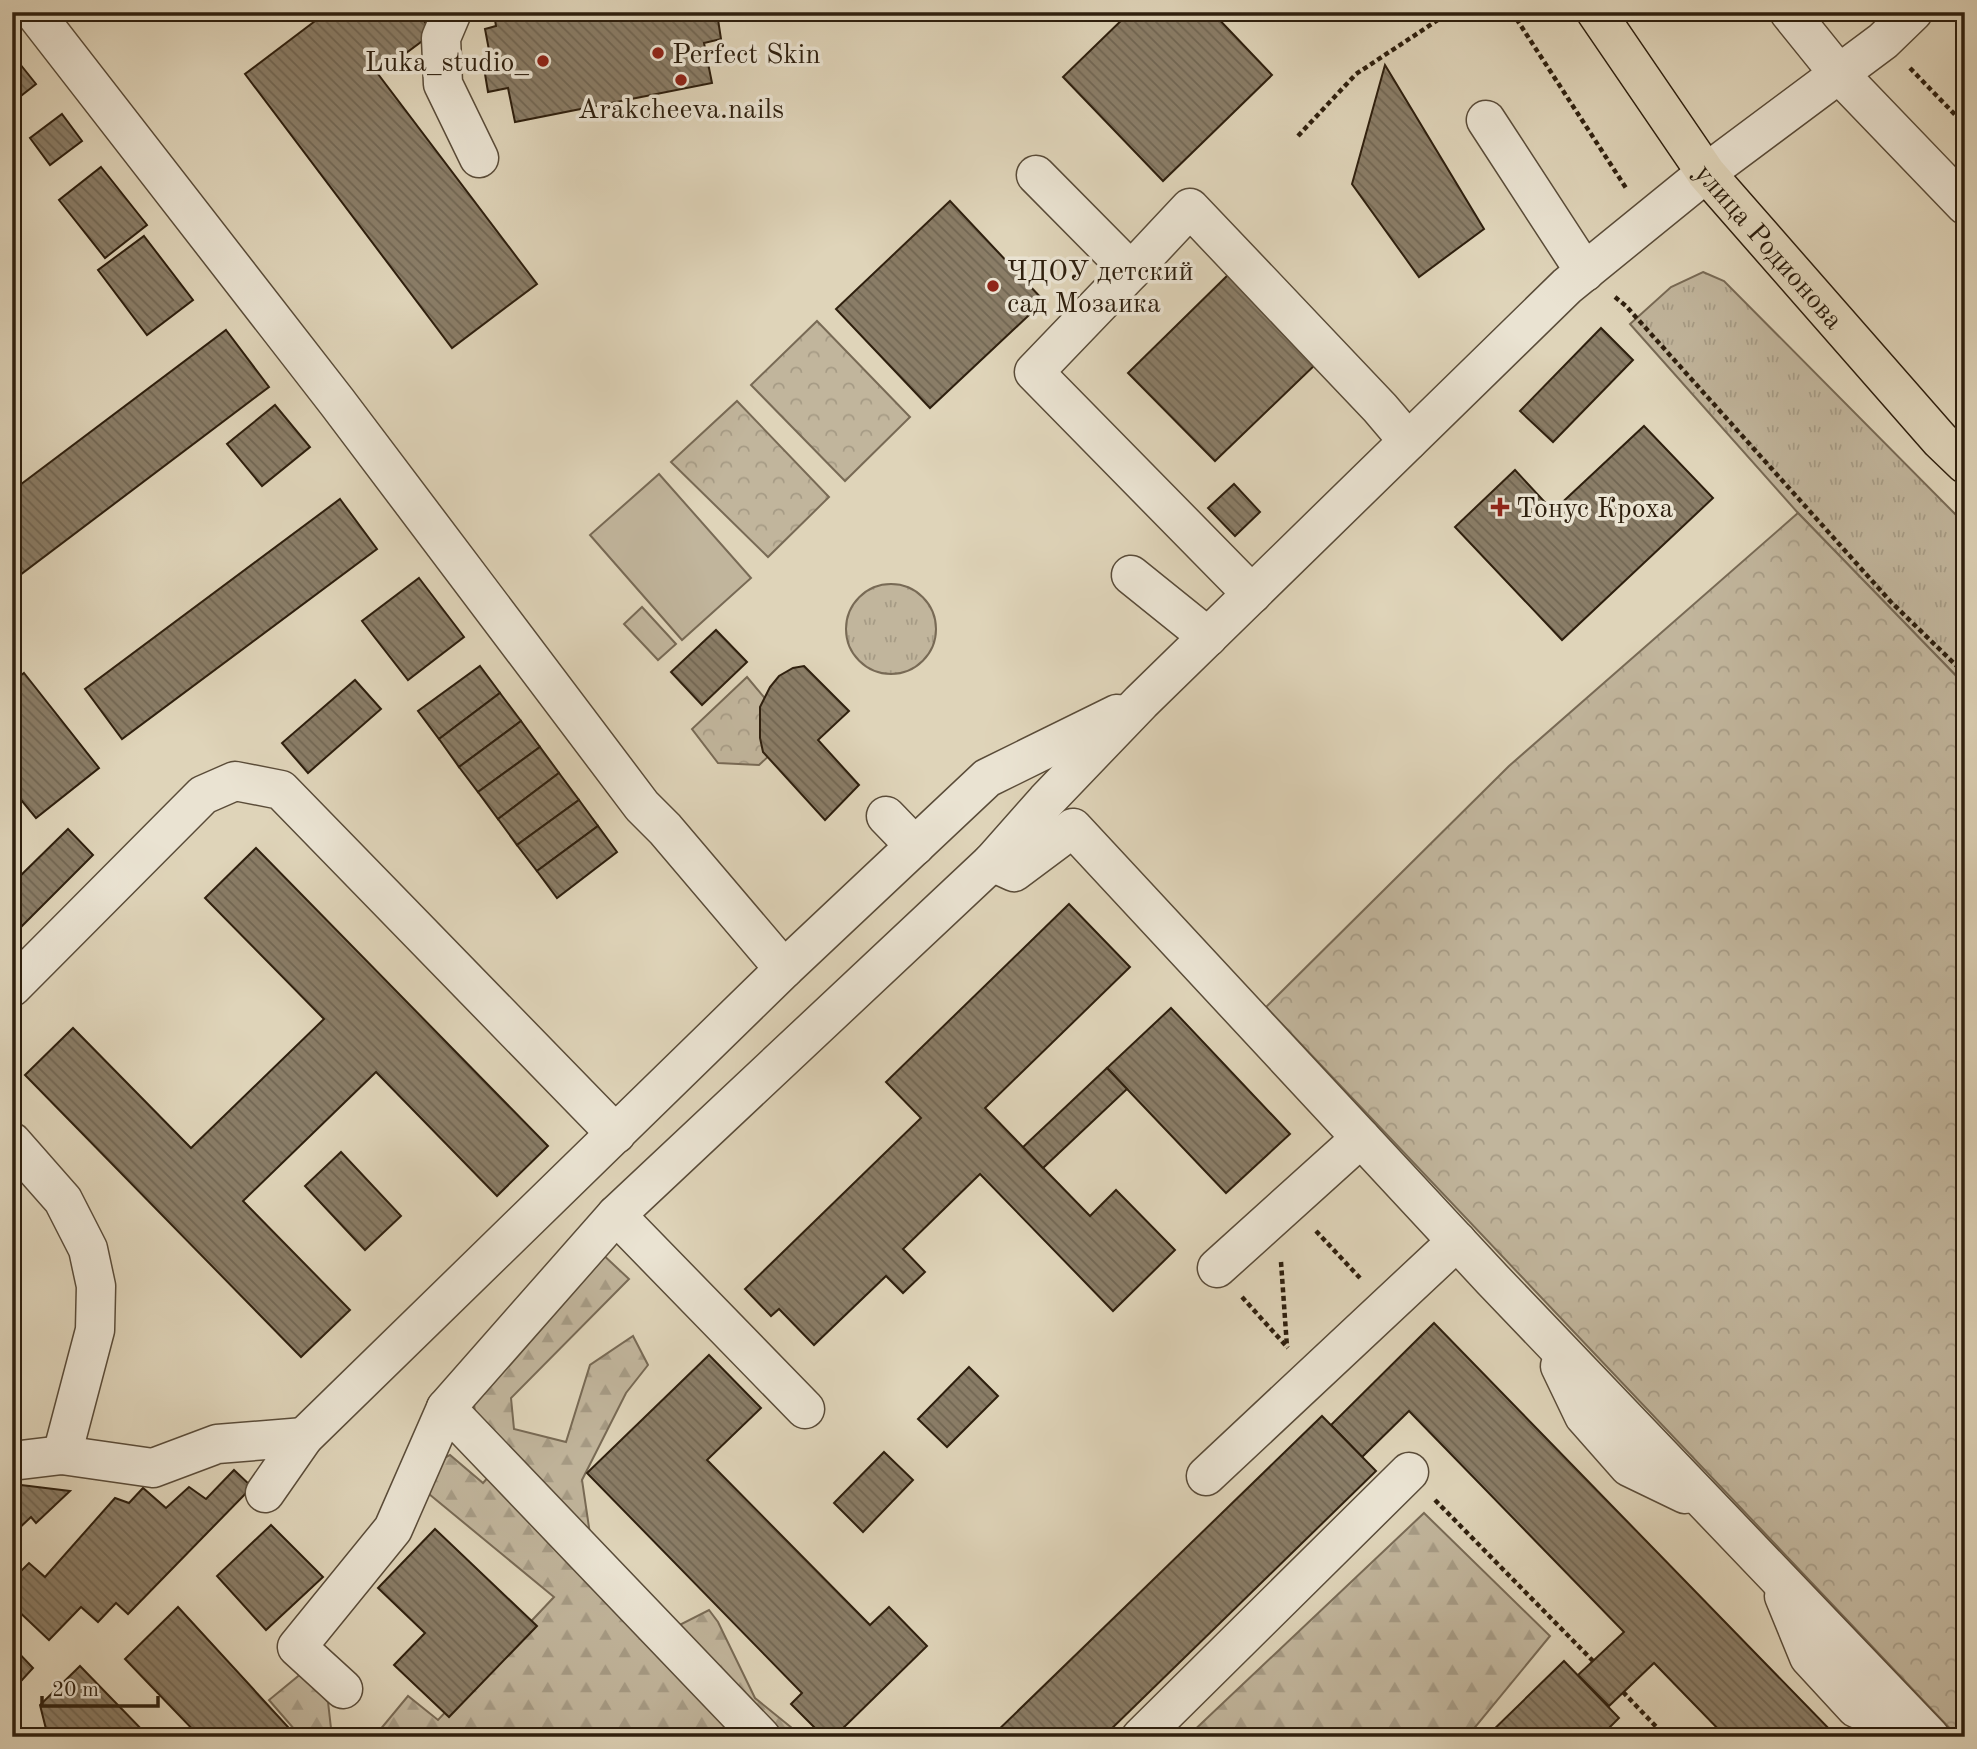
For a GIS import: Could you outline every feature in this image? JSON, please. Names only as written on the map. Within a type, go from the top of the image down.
[{"type":"main road","name":"улица Родионова","points":[[1596,12],[1706,173],[1940,440],[1965,464]]},
{"type":"street","points":[[34,12],[337,402],[642,806],[665,829],[784,969]]},
{"type":"street","points":[[452,12],[441,38],[443,84],[479,158]]},
{"type":"street","points":[[1789,12],[1839,74],[1965,205]]},
{"type":"street","points":[[343,1689],[297,1647],[393,1529],[446,1408],[616,1215],[992,862],[1141,702],[1567,286],[1706,173],[1883,41],[1913,12]]},
{"type":"street","points":[[1486,120],[1584,272]]},
{"type":"street","points":[[1036,175],[1131,271]]},
{"type":"street","points":[[1252,594],[1034,372],[1190,208],[1408,441]]},
{"type":"street","points":[[1131,575],[1208,637]]},
{"type":"street","points":[[265,1493],[304,1437],[784,969],[987,778],[1141,702]]},
{"type":"street","points":[[12,987],[203,795],[235,781],[281,790],[616,1133]]},
{"type":"street","points":[[1046,801],[1546,1335],[1584,1416],[1629,1466],[1709,1506],[1930,1737]]},
{"type":"street","points":[[886,817],[915,846]]},
{"type":"street","points":[[992,862],[1014,872],[1073,828]]},
{"type":"street","points":[[1217,1268],[1361,1138]]},
{"type":"street","points":[[12,1142],[63,1200],[88,1249],[96,1286],[95,1330],[62,1455]]},
{"type":"street","points":[[616,1215],[805,1409]]},
{"type":"street","points":[[1206,1476],[1457,1241]]},
{"type":"street","points":[[446,1408],[761,1737]]},
{"type":"street","points":[[12,1461],[62,1455],[153,1468],[217,1444],[304,1437]]},
{"type":"street","points":[[1141,1737],[1409,1472]]},
{"type":"street","points":[[1775,1575],[1809,1657],[1856,1708],[1923,1737]]},
{"type":"path","points":[[1298,136],[1356,74],[1450,12]]},
{"type":"path","points":[[1512,12],[1648,222]]},
{"type":"path","points":[[1584,272],[1626,306],[1891,602],[1965,674]]},
{"type":"path","points":[[1283,1208],[1387,1307]]},
{"type":"path","points":[[1283,1208],[1287,1348]]},
{"type":"path","points":[[1217,1268],[1313,1377]]},
{"type":"path","points":[[1409,1472],[1593,1661]]},
{"type":"path","points":[[1623,1692],[1666,1737]]},
{"type":"green space","points":[[1703,272],[1724,281],[1965,524],[1965,685],[1798,513],[1630,324],[1671,287]]},
{"type":"green space","points":[[817,321],[910,417],[845,481],[751,385]]},
{"type":"green space","points":[[737,401],[829,497],[768,557],[671,462]]},
{"type":"green space","points":[[659,474],[751,578],[682,640],[590,535]]},
{"type":"green space","points":[[1798,513],[1965,685],[1965,1727],[1956,1735],[1266,1007],[1509,766]]},
{"type":"green space","points":[[882,584],[900,584],[916,591],[929,604],[936,620],[936,638],[929,654],[916,667],[900,674],[882,674],[866,667],[853,654],[846,638],[846,620],[853,604],[866,591]]},
{"type":"green space","points":[[642,607],[676,644],[658,660],[624,624]]},
{"type":"green space","points":[[747,677],[794,733],[759,765],[718,763],[692,729]]},
{"type":"green space","points":[[599,1251],[629,1279],[511,1398],[514,1429],[566,1442],[590,1365],[633,1336],[648,1365],[626,1393],[582,1480],[598,1588],[656,1637],[709,1610],[718,1622],[755,1698],[803,1737],[374,1737],[408,1696],[438,1720],[554,1597],[429,1494],[426,1467],[450,1455],[483,1483],[507,1456],[475,1411],[470,1382]]},
{"type":"green space","points":[[1424,1513],[1550,1636],[1467,1737],[1187,1737]]},
{"type":"green space","points":[[302,1673],[328,1702],[332,1737],[301,1737],[269,1700]]},
{"type":"building","points":[[327,12],[417,12],[433,33],[378,74],[537,284],[452,348],[245,74]]},
{"type":"building","points":[[698,12],[699,16],[717,13],[721,39],[704,43],[712,83],[515,122],[508,88],[488,92],[484,68],[492,66],[485,29],[496,26],[494,14]]},
{"type":"building","points":[[1130,12],[1212,12],[1272,75],[1163,181],[1063,77]]},
{"type":"building","points":[[12,54],[36,84],[12,103]]},
{"type":"building","points":[[1385,65],[1484,229],[1419,277],[1352,184]]},
{"type":"building","points":[[62,114],[82,141],[50,165],[30,138]]},
{"type":"building","points":[[101,167],[147,225],[105,258],[59,200]]},
{"type":"building","points":[[950,201],[1044,301],[930,408],[836,309]]},
{"type":"building","points":[[144,236],[193,300],[147,335],[98,270]]},
{"type":"building","points":[[1232,271],[1319,361],[1215,461],[1128,373]]},
{"type":"building","points":[[1601,328],[1633,360],[1553,442],[1520,411]]},
{"type":"building","points":[[226,330],[269,387],[16,578],[12,573],[12,491]]},
{"type":"building","points":[[275,405],[310,447],[262,486],[227,444]]},
{"type":"building","points":[[1644,426],[1713,498],[1562,640],[1455,527],[1515,470],[1553,511]]},
{"type":"building","points":[[1234,484],[1260,512],[1235,536],[1208,508]]},
{"type":"building","points":[[340,499],[377,549],[122,739],[85,689]]},
{"type":"building","points":[[419,578],[464,637],[408,680],[362,621]]},
{"type":"building","points":[[716,630],[747,662],[702,705],[671,672]]},
{"type":"building","points":[[480,666],[500,693],[439,739],[418,711]]},
{"type":"building","points":[[804,666],[849,711],[818,740],[859,785],[825,820],[763,752],[760,738],[760,707],[770,687],[779,676],[793,668]]},
{"type":"building","points":[[24,673],[99,768],[36,818],[12,789],[12,682]]},
{"type":"building","points":[[355,680],[381,709],[308,773],[282,743]]},
{"type":"building","points":[[500,693],[521,721],[459,767],[439,739]]},
{"type":"building","points":[[521,721],[540,747],[478,792],[459,767]]},
{"type":"building","points":[[540,747],[559,773],[498,819],[478,792]]},
{"type":"building","points":[[559,773],[579,800],[517,845],[498,819]]},
{"type":"building","points":[[579,800],[598,826],[537,871],[517,845]]},
{"type":"building","points":[[598,826],[617,852],[557,898],[537,871]]},
{"type":"building","points":[[68,829],[93,855],[12,936],[12,884]]},
{"type":"building","points":[[256,848],[548,1146],[497,1196],[376,1072],[243,1201],[350,1310],[301,1357],[25,1075],[73,1028],[191,1148],[324,1019],[205,898]]},
{"type":"building","points":[[1069,904],[1130,967],[985,1108],[1090,1216],[1116,1190],[1175,1250],[1113,1311],[980,1174],[903,1249],[925,1272],[903,1293],[886,1276],[814,1345],[779,1309],[771,1316],[745,1289],[921,1118],[886,1082]]},
{"type":"building","points":[[1171,1008],[1290,1134],[1226,1193],[1107,1068]]},
{"type":"building","points":[[1107,1068],[1127,1089],[1043,1168],[1023,1147]]},
{"type":"building","points":[[341,1152],[401,1216],[365,1250],[305,1186]]},
{"type":"building","points":[[1434,1323],[1837,1737],[1726,1737],[1654,1663],[1609,1706],[1578,1675],[1624,1632],[1409,1411],[1362,1457],[1331,1425]]},
{"type":"building","points":[[709,1355],[761,1408],[707,1460],[870,1625],[889,1607],[927,1646],[834,1737],[824,1737],[791,1704],[802,1693],[587,1473]]},
{"type":"building","points":[[969,1367],[998,1396],[947,1447],[918,1419]]},
{"type":"building","points":[[1322,1416],[1376,1471],[1103,1737],[991,1737]]},
{"type":"building","points":[[884,1452],[913,1480],[863,1532],[834,1503]]},
{"type":"building","points":[[234,1470],[252,1487],[128,1614],[116,1603],[98,1622],[81,1607],[49,1640],[12,1605],[12,1580],[29,1563],[45,1577],[115,1498],[129,1503],[143,1488],[166,1508],[189,1487],[206,1499]]},
{"type":"building","points":[[21,1485],[70,1491],[36,1523],[31,1517],[12,1535],[12,1492]]},
{"type":"building","points":[[271,1525],[323,1577],[266,1630],[217,1576]]},
{"type":"building","points":[[435,1529],[537,1626],[449,1717],[394,1665],[425,1633],[378,1588]]},
{"type":"building","points":[[178,1607],[288,1727],[286,1737],[200,1737],[125,1659]]},
{"type":"building","points":[[12,1646],[33,1668],[12,1691]]},
{"type":"building","points":[[1564,1661],[1619,1718],[1600,1737],[1486,1737]]},
{"type":"building","points":[[80,1666],[149,1737],[48,1737],[40,1705]]},
{"type":"place","name":"Perfect Skin","points":[[658,53]]},
{"type":"place","name":"Luka_studio_","points":[[543,61]]},
{"type":"place","name":"Arakcheeva.nails","points":[[681,80]]},
{"type":"place","name":"ЧДОУ детский сад Мозаика","points":[[993,286]]},
{"type":"place","name":"Тонус Кроха","points":[[1500,507]]}]
